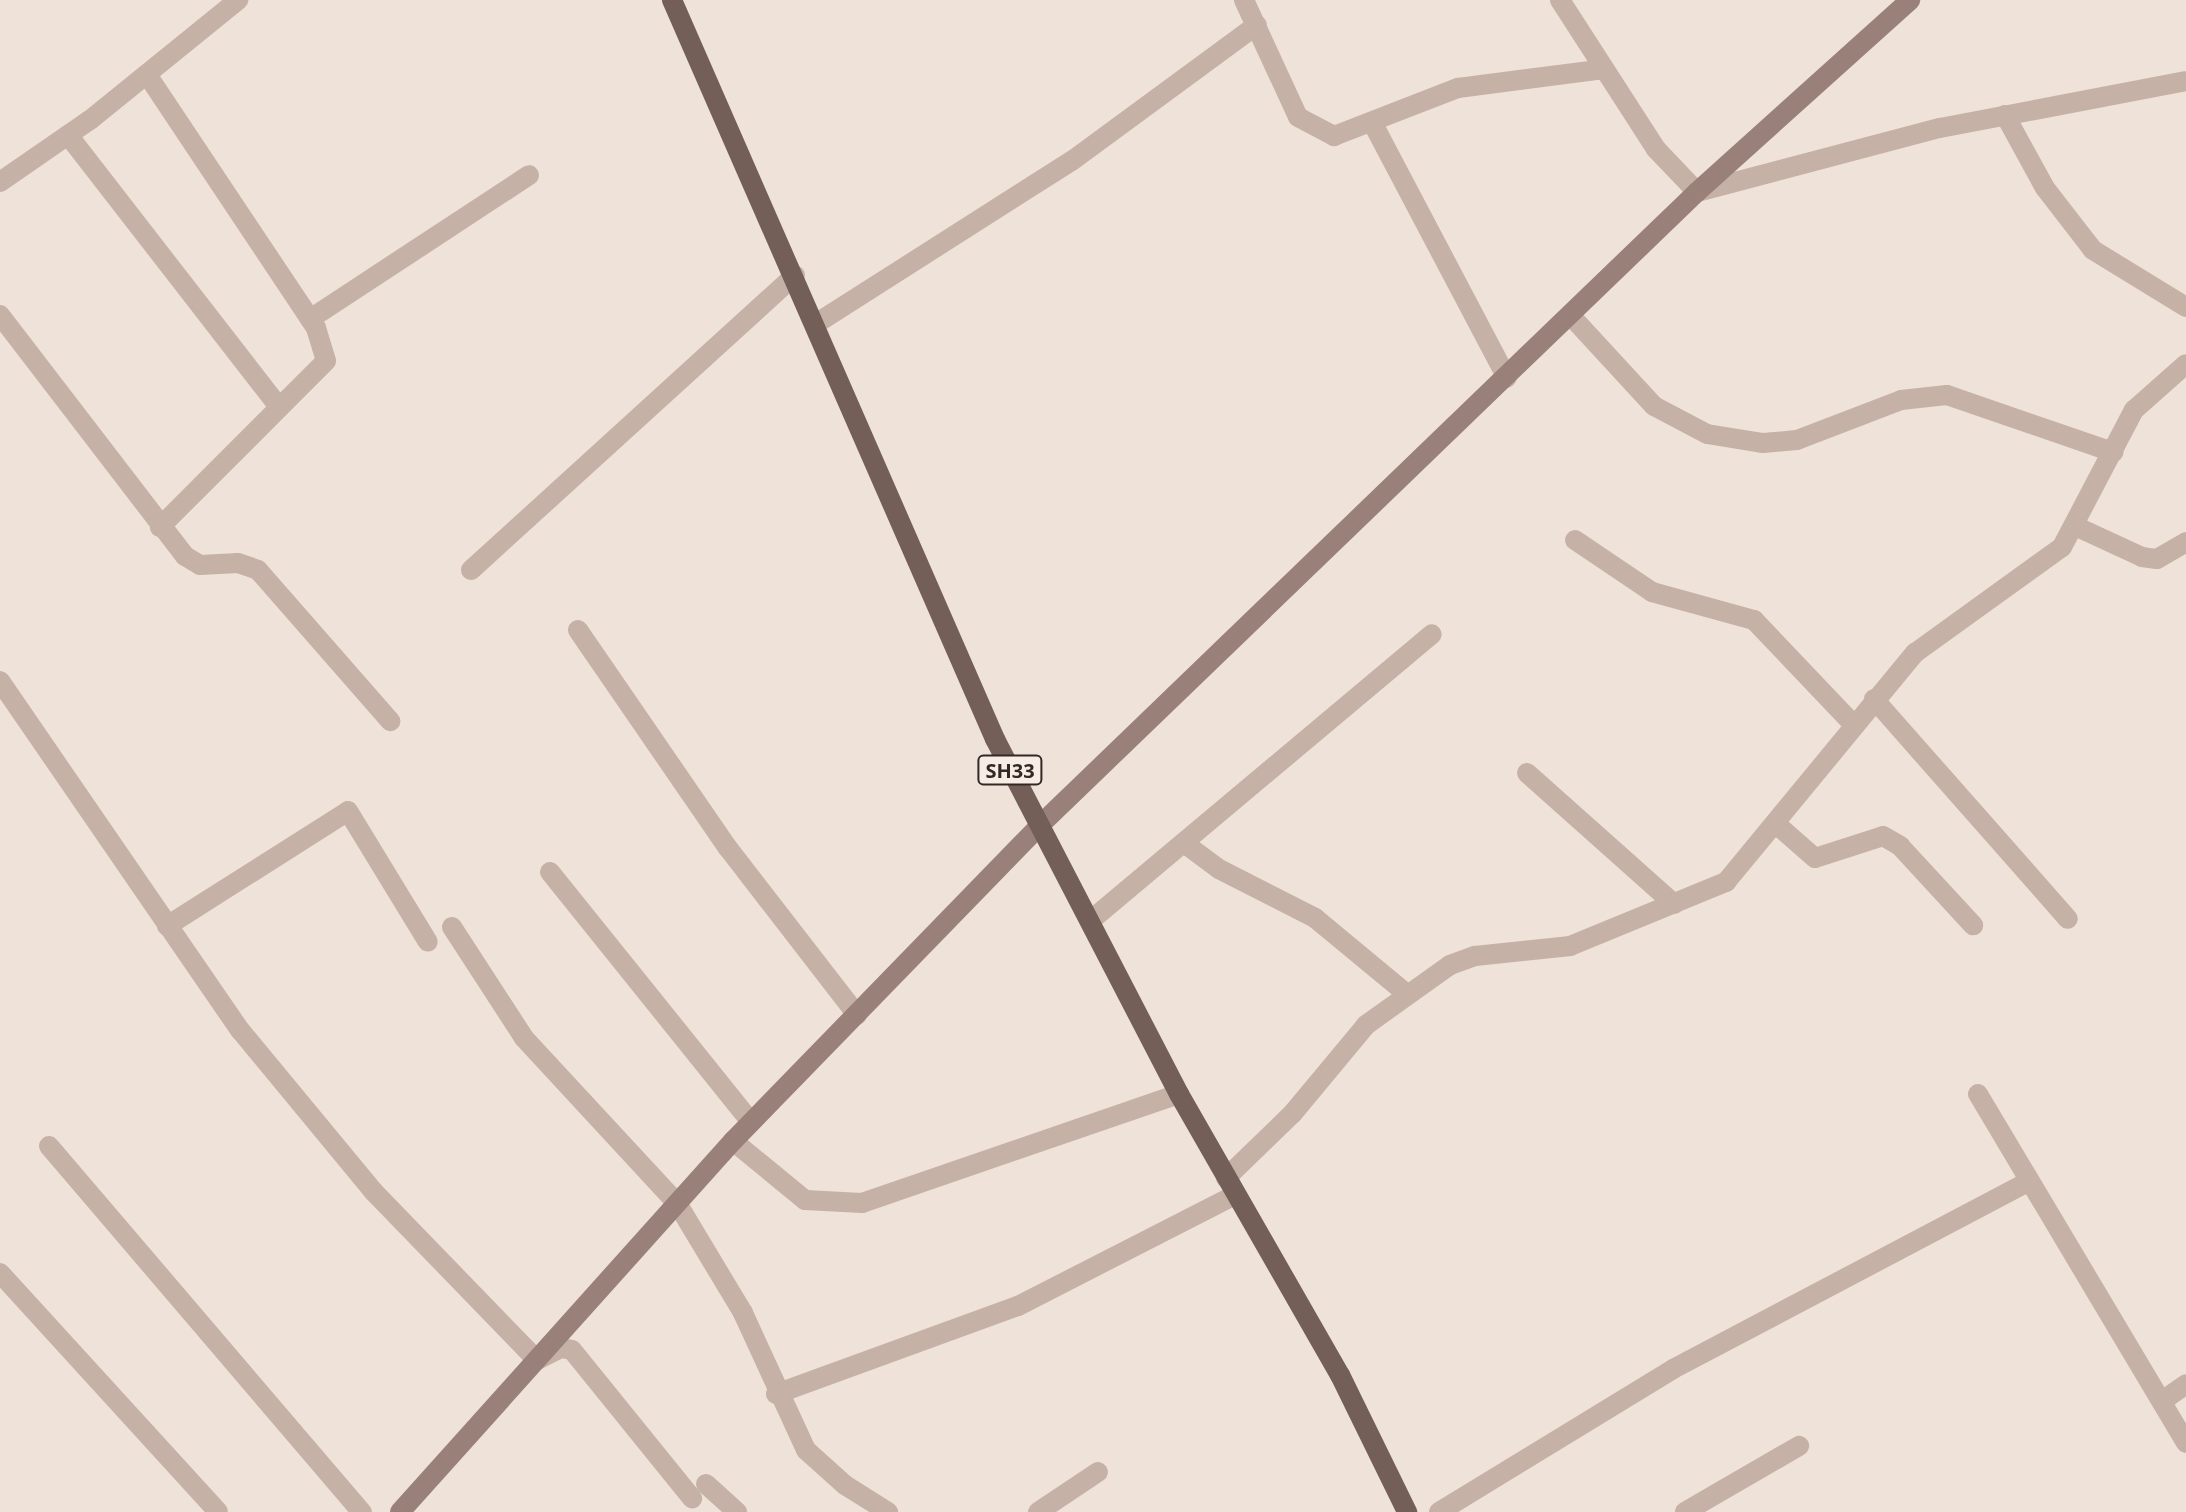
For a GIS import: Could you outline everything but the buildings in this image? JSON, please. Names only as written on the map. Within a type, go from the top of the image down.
[{"type":"main road","name":"SH33","points":[[672,0],[1038,827],[1179,1094],[1340,1375],[1407,1512]]},
{"type":"street","points":[[0,180],[148,76],[238,0]]},
{"type":"street","points":[[1244,0],[1292,105],[1312,129],[1334,136],[1458,88],[1604,69]]},
{"type":"street","points":[[1560,0],[1656,149],[1697,192]]},
{"type":"street","points":[[401,1512],[733,1141],[1038,827],[1697,192],[1910,0]]},
{"type":"street","points":[[817,323],[1073,160],[1257,25]]},
{"type":"street","points":[[148,76],[310,319],[325,344],[326,361],[160,527]]},
{"type":"street","points":[[1697,192],[2005,115],[2186,81]]},
{"type":"street","points":[[2005,115],[2045,188],[2093,250],[2186,307]]},
{"type":"street","points":[[1372,122],[1507,378]]},
{"type":"street","points":[[68,135],[279,407]]},
{"type":"street","points":[[310,319],[529,175]]},
{"type":"street","points":[[471,570],[795,275]]},
{"type":"street","points":[[0,315],[160,527],[200,565],[238,563],[258,570],[390,721]]},
{"type":"street","points":[[1571,316],[1654,406],[1707,434],[1763,443],[1797,440],[1901,400],[1947,395],[2113,452]]},
{"type":"street","points":[[776,1394],[1018,1306],[1230,1186],[1366,1025],[1407,994],[1475,956],[1570,946],[1726,882],[1874,699],[1940,633],[2046,562],[2075,526],[2134,410],[2186,364]]},
{"type":"street","points":[[2075,526],[2142,557],[2157,559],[2186,542]]},
{"type":"street","points":[[1575,540],[1652,592],[1754,620],[1853,724]]},
{"type":"street","points":[[578,630],[728,848],[857,1015]]},
{"type":"street","points":[[1090,921],[1432,634]]},
{"type":"street","points":[[0,681],[240,1030],[373,1191],[537,1360]]},
{"type":"street","points":[[1874,699],[2068,919]]},
{"type":"street","points":[[1527,773],[1674,904]]},
{"type":"street","points":[[167,926],[348,811],[428,942]]},
{"type":"street","points":[[1775,823],[1815,858],[1883,836],[1900,846],[1973,925]]},
{"type":"street","points":[[1184,843],[1219,869],[1315,918],[1407,994]]},
{"type":"street","points":[[550,872],[751,1122]]},
{"type":"street","points":[[452,927],[524,1038],[677,1203],[743,1313],[776,1394],[820,1465],[888,1512]]},
{"type":"street","points":[[733,1141],[805,1200],[862,1203],[1179,1094]]},
{"type":"street","points":[[1978,1094],[2186,1443]]},
{"type":"street","points":[[49,1146],[362,1512]]},
{"type":"street","points":[[1439,1512],[1673,1369],[2030,1181]]},
{"type":"street","points":[[0,1273],[218,1512]]},
{"type":"street","points":[[537,1360],[561,1348],[572,1350],[699,1491],[737,1512]]},
{"type":"street","points":[[2162,1401],[2186,1384]]},
{"type":"street","points":[[1685,1512],[1799,1446]]},
{"type":"street","points":[[1038,1512],[1098,1472]]}]
